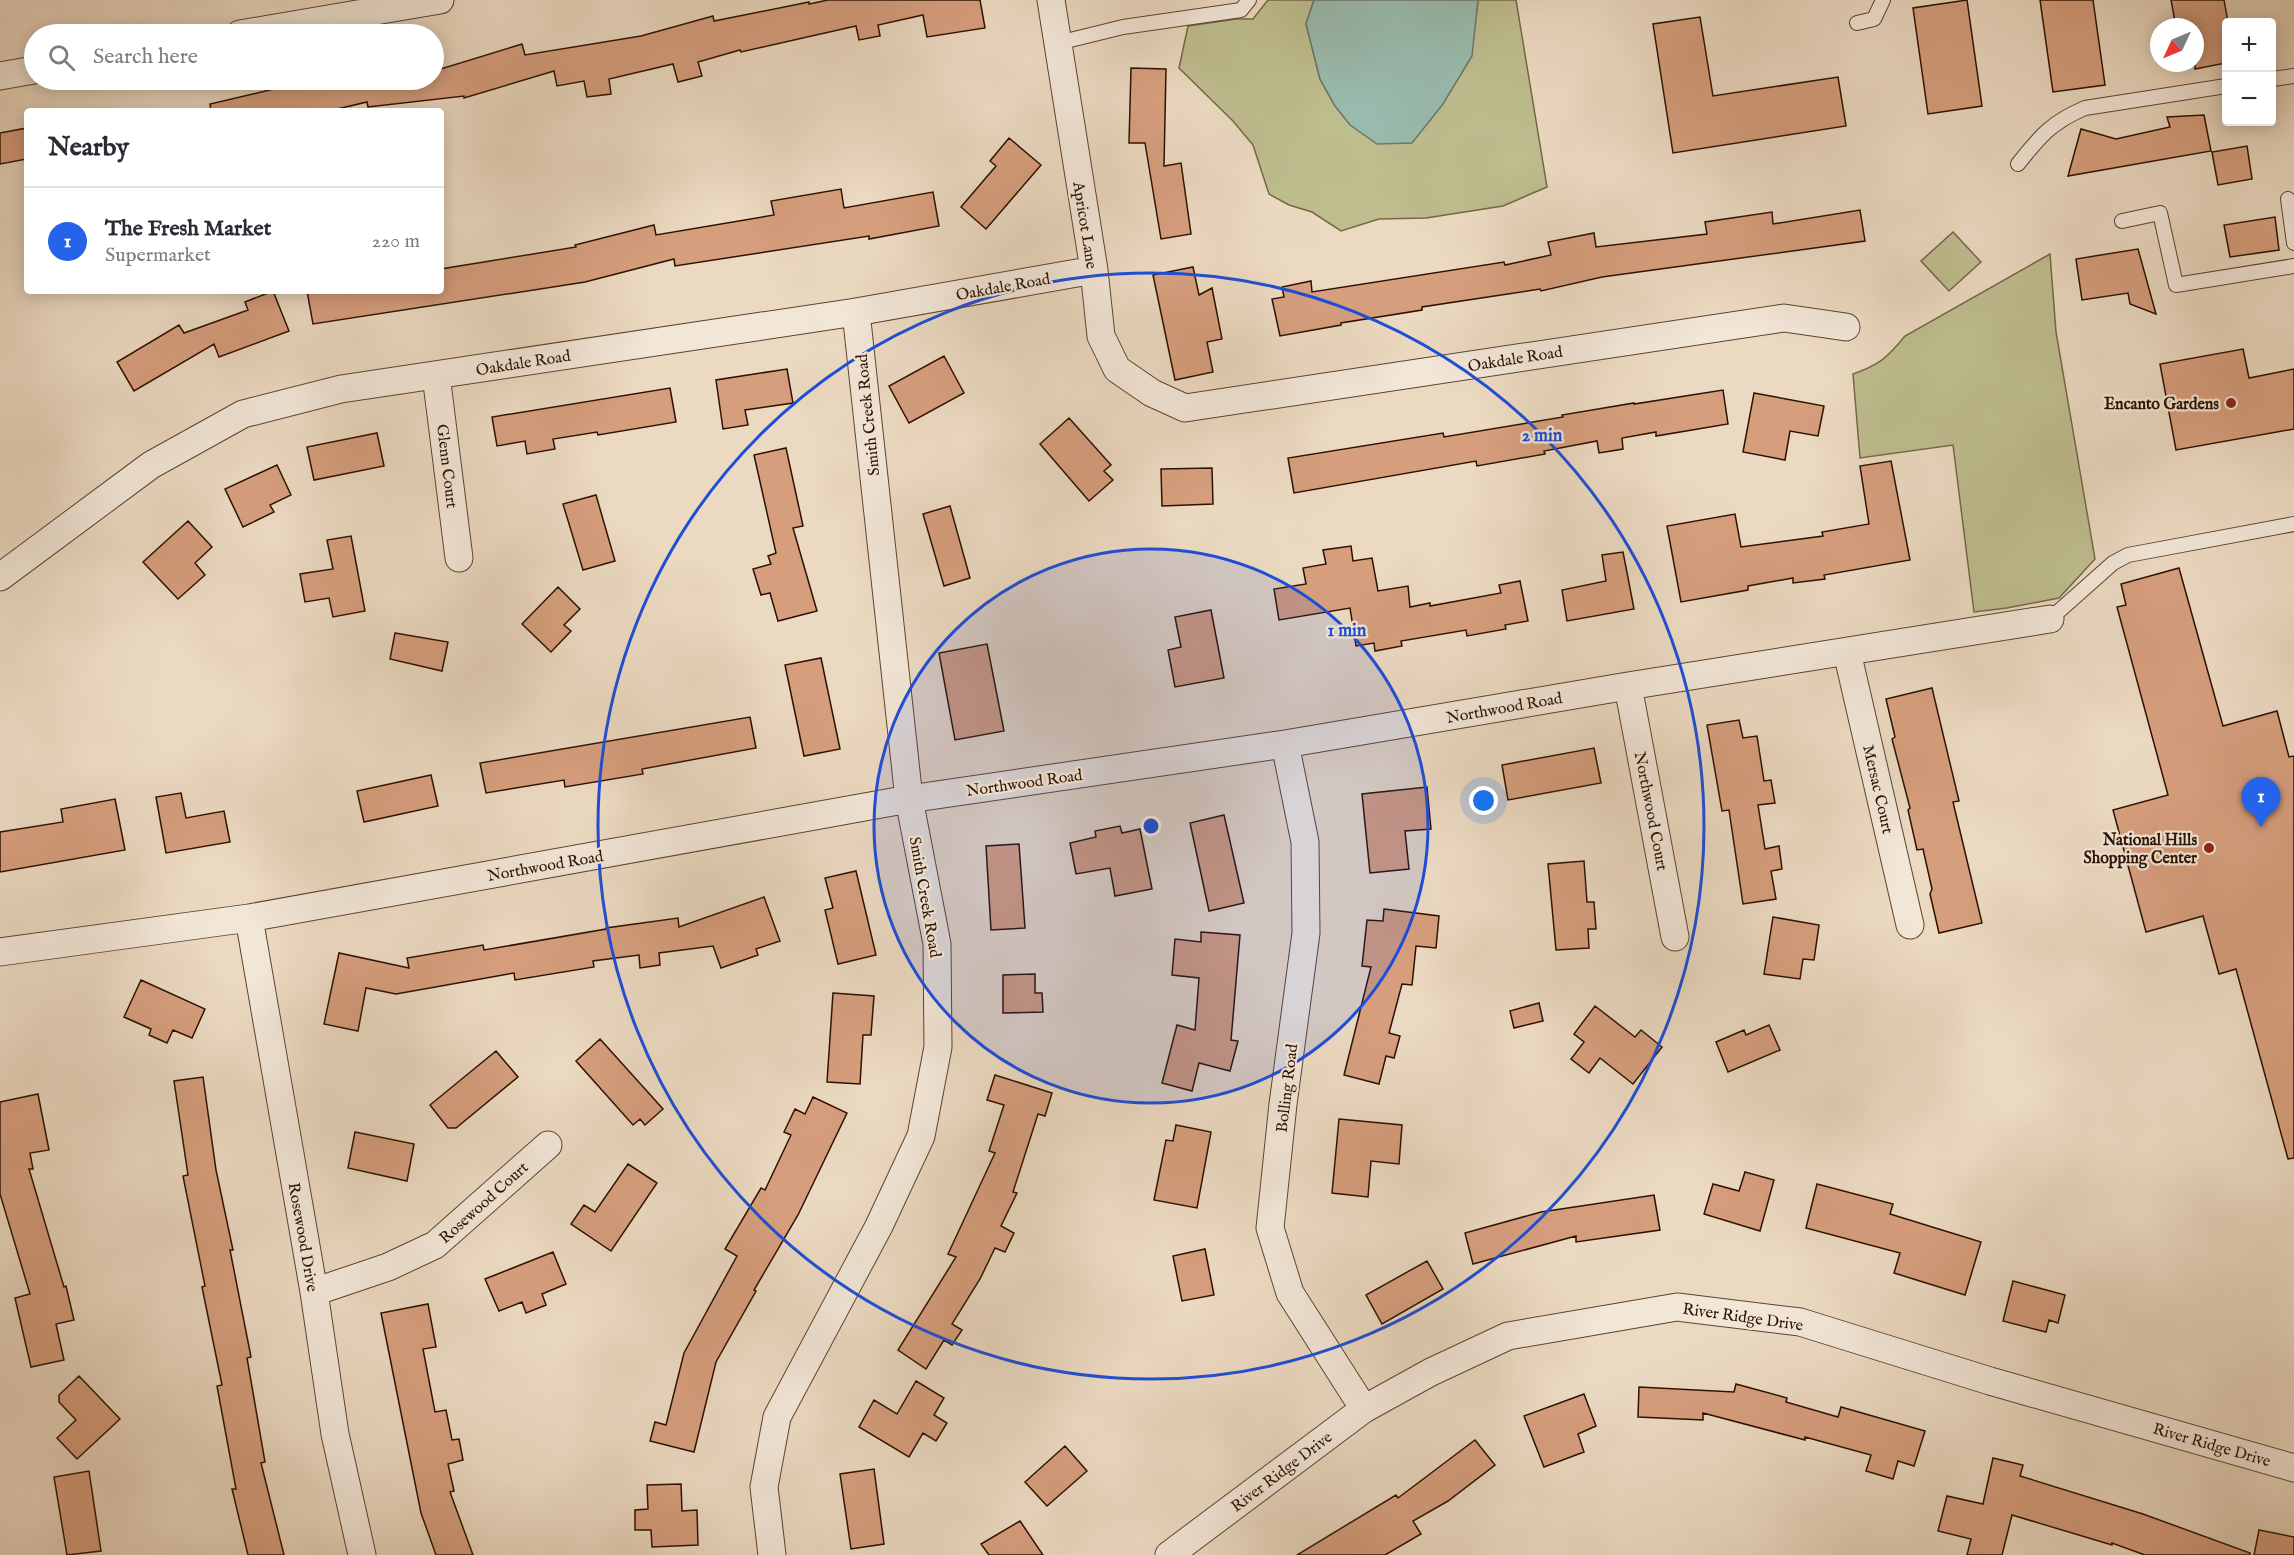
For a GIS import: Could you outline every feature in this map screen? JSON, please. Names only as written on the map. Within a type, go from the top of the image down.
[{"type":"street","points":[[299,24],[440,0]]},
{"type":"street","name":"Apricot Lane","points":[[1051,0],[1094,270],[1101,336],[1118,369],[1152,393],[1185,408]]},
{"type":"street","points":[[0,76],[24,72]]},
{"type":"street","name":"Oakdale Road","points":[[0,577],[151,465],[243,414],[341,388],[856,312],[1094,270]]},
{"type":"street","name":"Smith Creek Road","points":[[772,1555],[764,1487],[777,1417],[879,1226],[921,1136],[938,1047],[938,944],[909,799],[856,312]]},
{"type":"street","name":"Oakdale Road","points":[[1185,408],[1784,318],[1846,327]]},
{"type":"street","name":"Glenn Court","points":[[436,375],[459,558]]},
{"type":"street","name":"Northwood Road","points":[[0,951],[249,918],[909,799],[1285,744],[1628,686],[2050,619]]},
{"type":"street","name":"Mersac Court","points":[[1847,652],[1910,925]]},
{"type":"street","name":"Northwood Court","points":[[1628,686],[1675,937]]},
{"type":"street","name":"Bolling Road","points":[[1285,744],[1305,842],[1306,933],[1283,1104],[1270,1228],[1290,1293],[1364,1409]]},
{"type":"street","name":"Rosewood Drive","points":[[249,918],[314,1292],[334,1434],[362,1555]]},
{"type":"street","name":"Rosewood Court","points":[[314,1292],[388,1267],[435,1245],[548,1145]]},
{"type":"street","name":"River Ridge Drive","points":[[1169,1555],[1364,1409],[1431,1372],[1508,1336],[1677,1307],[1800,1322],[1990,1381],[2294,1468]]},
{"type":"lane","points":[[1058,43],[1123,27],[1241,10],[1249,0]]},
{"type":"lane","points":[[1857,23],[1874,19],[1883,0]]},
{"type":"lane","points":[[2276,78],[2294,76]]},
{"type":"lane","points":[[2018,164],[2040,135],[2063,117],[2085,108],[2222,87]]},
{"type":"lane","points":[[2288,199],[2294,243]]},
{"type":"lane","points":[[2122,221],[2160,213],[2176,285],[2294,266]]},
{"type":"lane","points":[[2050,619],[2113,563],[2128,555],[2294,524]]},
{"type":"shaded area","points":[[1268,0],[1314,0],[1306,24],[1320,79],[1335,106],[1477,12],[1478,0],[1516,0],[1547,187],[1503,206],[1426,218],[1379,219],[1341,231],[1312,212],[1289,205],[1269,194],[1253,145],[1233,121],[1179,68],[1188,26],[1236,19],[1253,19]]},
{"type":"shaded area","points":[[1314,0],[1478,0],[1472,56],[1443,104],[1412,143],[1377,144],[1350,125],[1335,106],[1320,79],[1306,24]]},
{"type":"shaded area","points":[[1953,232],[1981,262],[1949,291],[1921,261]]},
{"type":"shaded area","points":[[2050,254],[2056,332],[2095,559],[2059,598],[1974,612],[1953,445],[1860,458],[1853,374],[1882,360],[1905,336]]},
{"type":"building","points":[[828,0],[980,0],[985,28],[927,37],[923,15],[878,25],[880,36],[859,40],[856,26],[741,52],[740,50],[698,62],[702,76],[678,82],[673,64],[609,79],[611,94],[587,97],[584,81],[557,86],[554,71],[464,98],[464,96],[368,107],[367,102],[342,108],[211,108],[210,104],[270,90],[444,90],[444,68],[522,44],[525,55],[641,36],[713,16],[714,21],[809,2],[809,4]]},
{"type":"building","points":[[1967,0],[1982,106],[1928,114],[1913,8]]},
{"type":"building","points":[[2040,0],[2093,0],[2105,85],[2053,92]]},
{"type":"building","points":[[2171,0],[2224,0],[2227,18],[2222,18],[2222,64],[2204,67],[2204,18],[2174,18]]},
{"type":"building","points":[[1700,17],[1713,96],[1838,77],[1846,126],[1673,153],[1653,24]]},
{"type":"building","points":[[1131,68],[1166,69],[1164,166],[1181,163],[1191,234],[1161,239],[1145,143],[1129,143]]},
{"type":"building","points":[[2204,115],[2211,151],[2068,176],[2081,129],[2116,139],[2170,127],[2167,117]]},
{"type":"building","points":[[24,129],[24,160],[0,164],[0,133]]},
{"type":"building","points":[[1009,138],[1041,165],[986,229],[961,207],[996,166],[990,161]]},
{"type":"building","points":[[2247,146],[2252,179],[2218,185],[2212,152]]},
{"type":"building","points":[[841,189],[844,208],[933,192],[939,226],[869,239],[869,236],[675,266],[674,259],[585,282],[313,324],[308,294],[444,294],[444,269],[576,247],[575,245],[654,225],[656,235],[774,215],[771,201]]},
{"type":"building","points":[[1860,210],[1865,241],[1602,277],[1541,291],[1540,289],[1422,307],[1422,310],[1341,323],[1341,325],[1280,336],[1272,299],[1284,297],[1282,287],[1311,281],[1312,292],[1504,262],[1505,265],[1551,255],[1548,242],[1594,233],[1596,247],[1707,234],[1705,222],[1772,212],[1773,224]]},
{"type":"building","points":[[2275,217],[2279,250],[2230,257],[2224,225]]},
{"type":"building","points":[[2138,249],[2156,314],[2130,304],[2128,293],[2082,300],[2076,259]]},
{"type":"building","points":[[1193,267],[1199,295],[1212,288],[1222,339],[1207,342],[1213,372],[1175,380],[1153,275]]},
{"type":"building","points":[[265,294],[274,294],[289,331],[219,357],[214,344],[134,391],[117,362],[179,325],[184,333],[248,310],[245,302]]},
{"type":"building","name":"Encanto Gardens","points":[[2243,349],[2249,378],[2294,369],[2294,429],[2176,450],[2160,364]]},
{"type":"building","points":[[944,356],[964,393],[909,423],[889,386]]},
{"type":"building","points":[[787,369],[793,403],[745,410],[748,425],[723,429],[716,380]]},
{"type":"building","points":[[670,388],[676,422],[598,435],[597,432],[553,439],[555,449],[527,454],[525,441],[497,446],[492,417]]},
{"type":"building","points":[[1723,390],[1728,424],[1656,436],[1656,432],[1622,438],[1623,449],[1599,453],[1597,441],[1544,451],[1545,454],[1477,466],[1476,461],[1294,493],[1288,458],[1443,433],[1444,437],[1563,417],[1562,415]]},
{"type":"building","points":[[1754,393],[1824,406],[1818,436],[1790,431],[1785,460],[1743,452]]},
{"type":"building","points":[[1069,418],[1111,465],[1104,471],[1113,480],[1089,501],[1040,444]]},
{"type":"building","points":[[377,433],[384,466],[314,480],[307,447]]},
{"type":"building","points":[[786,448],[803,526],[793,528],[817,611],[778,621],[770,593],[761,595],[753,569],[771,564],[768,556],[776,553],[754,455]]},
{"type":"building","points":[[1891,461],[1910,560],[1824,575],[1825,579],[1793,583],[1793,578],[1748,586],[1748,590],[1681,602],[1667,526],[1735,514],[1741,547],[1823,536],[1822,532],[1869,524],[1860,466]]},
{"type":"building","points":[[277,465],[291,495],[270,505],[274,512],[243,527],[225,489]]},
{"type":"building","points":[[1212,468],[1213,504],[1162,506],[1161,469]]},
{"type":"building","points":[[596,495],[615,561],[583,570],[563,504]]},
{"type":"building","points":[[950,506],[970,578],[944,586],[923,514]]},
{"type":"building","points":[[188,521],[212,547],[195,563],[205,575],[178,599],[143,562]]},
{"type":"building","points":[[351,536],[365,611],[333,617],[329,598],[305,602],[300,574],[333,569],[327,540]]},
{"type":"building","points":[[1351,546],[1353,561],[1372,558],[1378,591],[1408,586],[1410,607],[1430,603],[1430,606],[1501,593],[1499,585],[1520,581],[1528,621],[1505,625],[1506,629],[1467,636],[1466,630],[1401,641],[1402,646],[1375,651],[1374,643],[1356,646],[1350,608],[1279,620],[1274,589],[1306,584],[1303,568],[1326,564],[1323,550]]},
{"type":"building","points":[[1623,552],[1634,609],[1567,621],[1562,590],[1606,581],[1602,555]]},
{"type":"building","name":"National Hills Shopping Center","points":[[2179,568],[2223,726],[2277,711],[2289,757],[2294,756],[2294,1158],[2288,1159],[2236,969],[2219,974],[2203,916],[2146,932],[2113,810],[2168,795],[2117,607],[2126,605],[2121,584]]},
{"type":"building","points":[[558,587],[580,609],[564,625],[571,631],[551,652],[522,624]]},
{"type":"building","points":[[1211,610],[1224,678],[1175,687],[1168,650],[1181,647],[1175,617]]},
{"type":"building","points":[[395,633],[448,642],[442,671],[390,659]]},
{"type":"building","points":[[987,644],[1004,731],[955,740],[939,653]]},
{"type":"building","points":[[821,658],[840,749],[804,756],[785,665]]},
{"type":"building","points":[[1932,688],[1959,801],[1953,802],[1982,923],[1939,933],[1923,849],[1917,850],[1908,810],[1910,808],[1892,739],[1895,737],[1886,699]]},
{"type":"building","points":[[750,717],[756,748],[642,769],[643,774],[565,787],[564,780],[486,793],[480,763]]},
{"type":"building","points":[[1739,720],[1743,738],[1757,736],[1764,781],[1771,780],[1775,803],[1758,805],[1765,849],[1779,846],[1782,869],[1771,871],[1776,899],[1743,904],[1729,810],[1722,811],[1707,725]]},
{"type":"building","points":[[1594,748],[1601,783],[1508,800],[1502,765]]},
{"type":"building","points":[[431,775],[438,806],[364,822],[357,791]]},
{"type":"building","points":[[1427,787],[1431,829],[1405,831],[1409,869],[1370,873],[1362,794]]},
{"type":"building","points":[[181,793],[186,818],[224,811],[230,842],[166,853],[156,797]]},
{"type":"building","points":[[115,799],[125,850],[0,872],[0,832],[63,822],[61,809]]},
{"type":"building","points":[[1224,815],[1244,903],[1209,911],[1190,823]]},
{"type":"building","points":[[1120,826],[1122,833],[1140,829],[1152,889],[1115,896],[1110,868],[1076,874],[1070,843],[1096,837],[1095,831]]},
{"type":"building","points":[[1019,844],[1025,928],[991,930],[986,846]]},
{"type":"building","points":[[1584,861],[1587,902],[1594,902],[1596,929],[1588,929],[1589,948],[1556,950],[1548,864]]},
{"type":"building","points":[[856,871],[876,955],[838,964],[825,910],[833,908],[825,878]]},
{"type":"building","points":[[764,897],[780,941],[756,949],[758,955],[721,968],[713,946],[659,953],[660,965],[640,968],[639,955],[593,961],[594,967],[515,980],[514,973],[396,994],[366,988],[358,1031],[324,1024],[339,953],[409,968],[407,958],[483,945],[484,950],[606,928],[678,918],[679,927]]},
{"type":"building","points":[[1384,909],[1439,916],[1436,948],[1416,946],[1412,985],[1402,984],[1389,1033],[1400,1036],[1394,1058],[1386,1056],[1379,1084],[1344,1075],[1371,967],[1362,966],[1367,920],[1383,921]]},
{"type":"building","points":[[1773,917],[1819,925],[1814,960],[1803,959],[1800,979],[1764,974]]},
{"type":"building","points":[[1201,932],[1240,935],[1231,1040],[1238,1041],[1230,1071],[1199,1063],[1192,1091],[1162,1083],[1177,1025],[1195,1030],[1199,978],[1172,975],[1175,939],[1201,942]]},
{"type":"building","points":[[1035,974],[1035,993],[1042,993],[1043,1012],[1003,1013],[1003,975]]},
{"type":"building","points":[[141,980],[205,1009],[192,1038],[173,1030],[167,1043],[149,1035],[151,1029],[124,1017]]},
{"type":"building","points":[[833,993],[874,996],[871,1035],[863,1035],[860,1084],[827,1082]]},
{"type":"building","points":[[1539,1003],[1543,1021],[1514,1028],[1510,1011]]},
{"type":"building","points":[[1595,1006],[1635,1037],[1641,1030],[1662,1047],[1633,1084],[1600,1058],[1589,1073],[1571,1059],[1584,1042],[1574,1034]]},
{"type":"building","points":[[1769,1025],[1780,1050],[1728,1072],[1716,1042],[1744,1030],[1746,1035]]},
{"type":"building","points":[[600,1039],[663,1109],[645,1125],[640,1119],[633,1125],[576,1061]]},
{"type":"building","points":[[496,1051],[518,1077],[456,1128],[448,1128],[430,1105]]},
{"type":"building","points":[[995,1075],[1052,1093],[1045,1116],[1038,1114],[1013,1192],[1017,1193],[1001,1226],[1014,1233],[1005,1252],[995,1248],[980,1279],[952,1324],[962,1330],[952,1345],[944,1340],[926,1369],[898,1350],[956,1257],[948,1254],[995,1153],[989,1151],[1004,1105],[987,1100]]},
{"type":"building","points":[[203,1077],[216,1170],[233,1250],[230,1250],[251,1357],[247,1358],[265,1462],[261,1463],[284,1555],[248,1555],[232,1489],[236,1489],[217,1386],[222,1385],[183,1176],[188,1175],[174,1081]]},
{"type":"building","points":[[38,1094],[49,1150],[30,1153],[33,1169],[29,1169],[64,1287],[66,1286],[74,1320],[56,1324],[64,1360],[31,1367],[15,1298],[30,1294],[0,1194],[0,1102]]},
{"type":"building","points":[[813,1097],[847,1113],[798,1215],[754,1290],[756,1291],[716,1362],[694,1452],[650,1441],[655,1422],[666,1425],[684,1353],[737,1256],[725,1249],[761,1188],[765,1190],[791,1135],[784,1132],[795,1109],[805,1114]]},
{"type":"building","points":[[1339,1119],[1402,1125],[1399,1164],[1371,1161],[1368,1197],[1332,1193]]},
{"type":"building","points":[[1176,1125],[1211,1132],[1197,1208],[1154,1200],[1166,1140],[1173,1141]]},
{"type":"building","points":[[355,1132],[414,1144],[407,1181],[348,1168]]},
{"type":"building","points":[[628,1164],[657,1183],[611,1251],[571,1224],[584,1205],[595,1212]]},
{"type":"building","points":[[1745,1172],[1774,1180],[1760,1231],[1704,1214],[1713,1184],[1739,1191]]},
{"type":"building","points":[[1817,1184],[1893,1204],[1890,1214],[1981,1242],[1965,1295],[1894,1273],[1900,1253],[1806,1228]]},
{"type":"building","points":[[1654,1195],[1660,1230],[1576,1242],[1576,1236],[1473,1264],[1465,1233],[1541,1212]]},
{"type":"building","points":[[1205,1249],[1214,1295],[1182,1301],[1173,1256]]},
{"type":"building","points":[[553,1252],[566,1284],[542,1294],[546,1305],[526,1313],[522,1302],[499,1311],[485,1279]]},
{"type":"building","points":[[1427,1261],[1443,1289],[1382,1324],[1366,1295]]},
{"type":"building","points":[[2013,1281],[2065,1295],[2058,1323],[2049,1320],[2046,1332],[2003,1321]]},
{"type":"building","points":[[428,1304],[436,1347],[423,1349],[435,1412],[446,1410],[452,1440],[459,1439],[463,1460],[448,1464],[454,1491],[450,1492],[473,1555],[436,1555],[421,1513],[381,1313]]},
{"type":"building","points":[[79,1376],[120,1419],[77,1459],[57,1438],[76,1420],[59,1402],[59,1395]]},
{"type":"building","points":[[916,1381],[944,1398],[934,1415],[947,1423],[936,1441],[923,1433],[909,1457],[859,1427],[874,1400],[897,1414]]},
{"type":"building","points":[[1736,1384],[1787,1398],[1786,1402],[1838,1417],[1841,1407],[1925,1431],[1914,1466],[1898,1461],[1893,1479],[1866,1471],[1871,1455],[1805,1437],[1805,1440],[1703,1413],[1703,1420],[1638,1417],[1639,1387],[1734,1392]]},
{"type":"building","points":[[1584,1394],[1596,1426],[1578,1434],[1584,1452],[1544,1467],[1524,1416]]},
{"type":"building","points":[[1475,1440],[1495,1465],[1448,1501],[1413,1521],[1421,1534],[1385,1555],[1297,1555],[1396,1495],[1398,1498]]},
{"type":"building","points":[[1065,1446],[1087,1471],[1047,1506],[1025,1482]]},
{"type":"building","points":[[1993,1458],[2023,1465],[2020,1476],[2143,1514],[2250,1553],[2250,1555],[2145,1555],[2112,1543],[2112,1545],[2012,1515],[2002,1555],[1967,1555],[1971,1539],[1938,1531],[1947,1496],[1983,1504]]},
{"type":"building","points":[[874,1469],[884,1544],[851,1549],[840,1474]]},
{"type":"building","points":[[89,1471],[101,1551],[67,1555],[54,1477]]},
{"type":"building","points":[[681,1484],[682,1511],[697,1510],[698,1545],[652,1547],[651,1530],[635,1530],[635,1510],[648,1509],[647,1485]]},
{"type":"building","points":[[1020,1521],[1043,1555],[989,1555],[981,1544]]},
{"type":"building","points":[[2259,1530],[2294,1537],[2294,1555],[2254,1555]]},
{"type":"place","name":"Encanto Gardens","points":[[2231,403]]},
{"type":"place","name":"The Fresh Market","points":[[2261,827]]},
{"type":"place","name":"National Hills Shopping Center","points":[[2209,848]]}]
